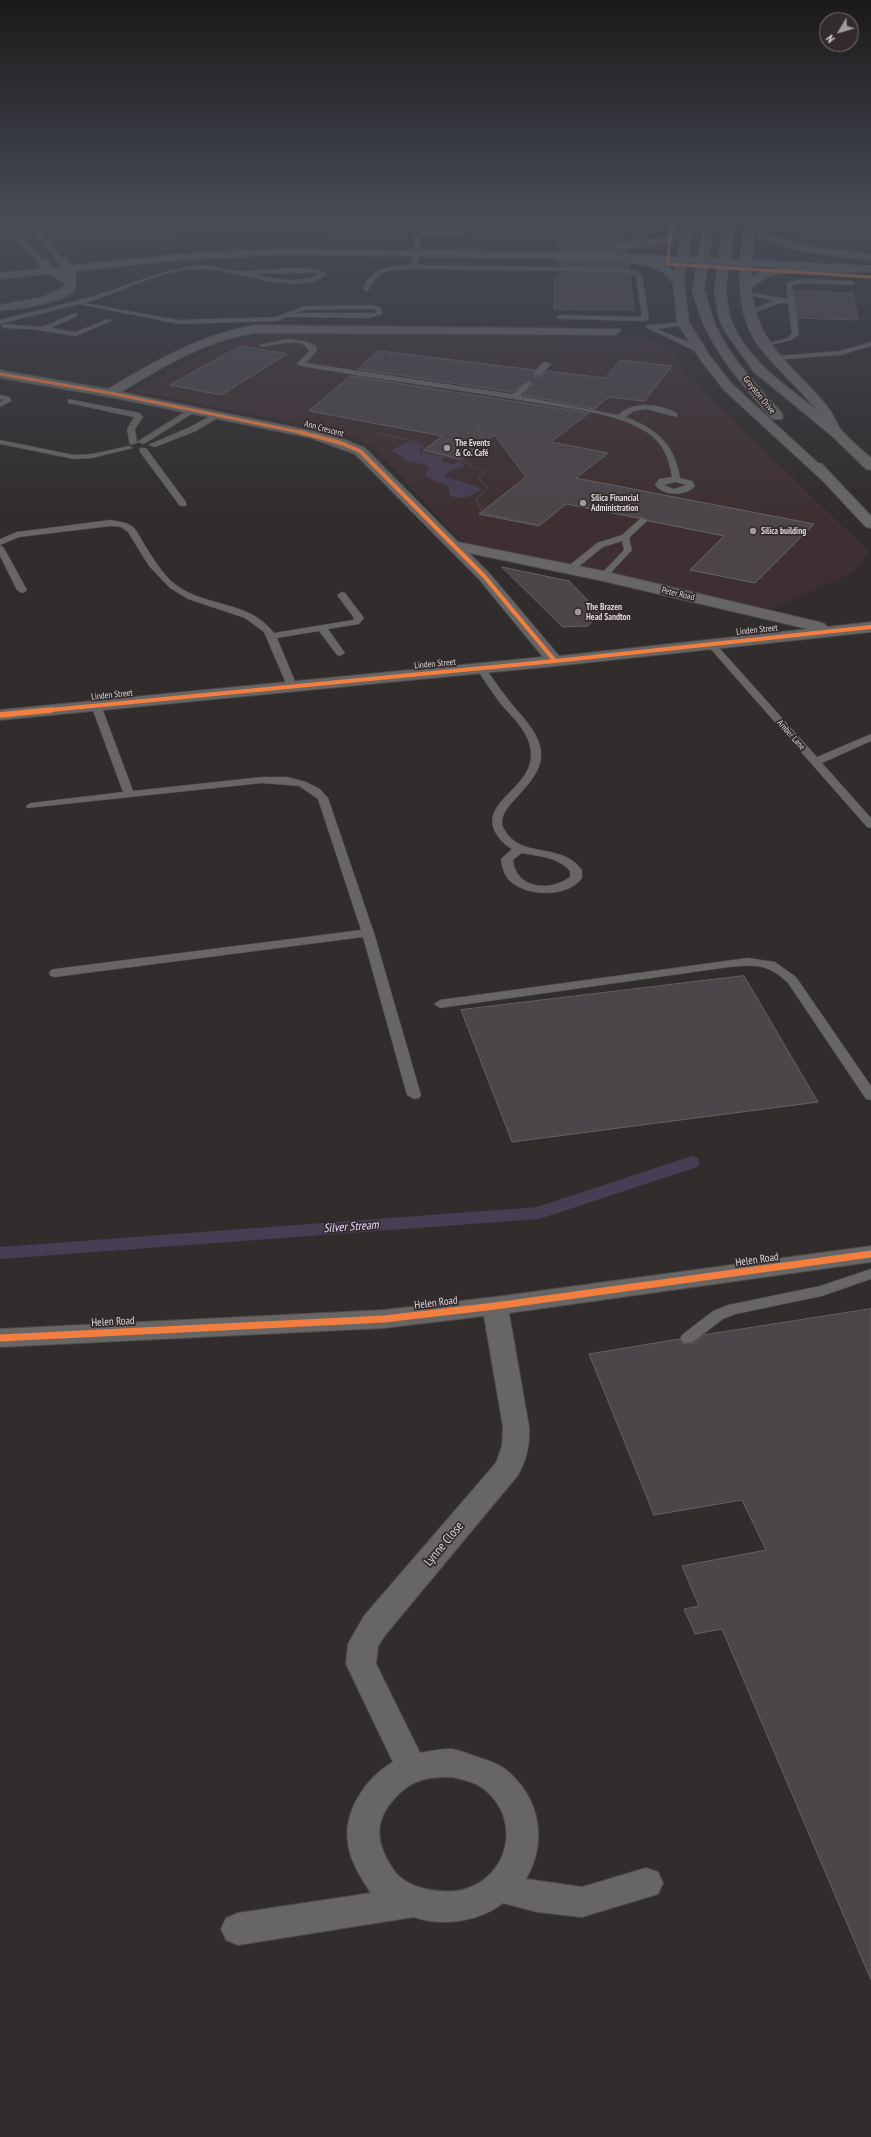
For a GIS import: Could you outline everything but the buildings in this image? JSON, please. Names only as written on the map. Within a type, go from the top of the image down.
[{"type":"main road","points":[[683,318],[684,324],[715,373],[728,387],[826,478]]},
{"type":"main road","name":"Grayston Drive","points":[[708,318],[710,325],[750,385],[826,478],[871,524]]},
{"type":"main road","name":"Grayston Drive","points":[[725,318],[748,357],[758,369],[837,433],[871,466]]},
{"type":"main road","points":[[752,318],[755,328],[765,346],[775,358],[808,390],[822,408],[837,433]]},
{"type":"street","points":[[110,393],[197,344],[226,334],[255,329],[615,331]]},
{"type":"street","name":"Ann Crescent","points":[[0,374],[110,393],[313,435],[341,443],[360,451],[484,576],[555,661]]},
{"type":"street","name":"Peter Road","points":[[453,545],[603,576],[836,631]]},
{"type":"street","name":"Peter Road","points":[[484,576],[493,567],[501,563],[519,559]]},
{"type":"street","name":"Linden Street","points":[[0,715],[555,661],[871,627]]},
{"type":"street","name":"Helen Road","points":[[0,1338],[384,1319],[495,1306],[871,1254]]},
{"type":"street","name":"Lynne Close","points":[[412,1768],[361,1664],[363,1644],[375,1625],[508,1468],[516,1446],[516,1427],[495,1306]]},
{"type":"street","points":[[238,1929],[413,1902],[447,1907],[479,1900],[498,1888],[512,1871],[522,1852],[523,1832],[519,1811],[508,1793],[493,1778],[474,1768],[452,1763],[430,1764],[412,1768],[390,1780],[370,1803],[362,1831],[367,1860],[385,1885],[413,1902]]},
{"type":"street","points":[[498,1888],[537,1897],[582,1902],[646,1883]]},
{"type":"lane","points":[[0,322],[17,318]]},
{"type":"lane","points":[[43,329],[69,318]]},
{"type":"lane","points":[[155,318],[178,322],[281,318]]},
{"type":"lane","points":[[591,318],[646,319],[648,327]]},
{"type":"lane","points":[[765,346],[790,339],[796,334],[794,318]]},
{"type":"lane","points":[[0,326],[43,329],[79,334],[110,320]]},
{"type":"lane","points":[[648,327],[684,324]]},
{"type":"lane","points":[[648,327],[700,350]]},
{"type":"lane","points":[[263,345],[282,342],[305,343],[313,348],[313,350],[300,364],[515,396],[619,418],[654,432],[663,441],[674,466],[676,479]]},
{"type":"lane","points":[[775,358],[841,353],[871,344]]},
{"type":"lane","points":[[538,373],[547,364]]},
{"type":"lane","points":[[515,396],[528,384]]},
{"type":"lane","points":[[0,397],[7,399],[7,401],[0,405]]},
{"type":"lane","points":[[71,400],[137,415],[139,417],[131,429],[134,444],[143,450],[183,504]]},
{"type":"lane","points":[[619,418],[626,411],[639,408],[658,407],[674,415]]},
{"type":"lane","points":[[0,442],[74,457],[92,456],[134,444],[194,410]]},
{"type":"lane","points":[[143,450],[193,429],[219,415]]},
{"type":"lane","points":[[134,444],[152,445]]},
{"type":"lane","points":[[676,479],[689,483],[691,486],[686,490],[670,493],[660,487],[660,483],[676,479]]},
{"type":"lane","points":[[569,570],[600,545],[625,537],[644,520]]},
{"type":"lane","points":[[0,542],[17,535],[110,523],[124,525],[131,530],[161,575],[170,584],[180,591],[196,598],[252,619],[268,631],[292,686]]},
{"type":"lane","points":[[603,576],[628,550],[625,537]]},
{"type":"lane","points":[[0,548],[22,590]]},
{"type":"lane","points":[[271,636],[352,623],[359,618],[342,595]]},
{"type":"lane","points":[[322,628],[340,653]]},
{"type":"lane","name":"Amber Lane","points":[[711,644],[815,762],[866,811],[871,824]]},
{"type":"lane","points":[[481,668],[499,695],[529,733],[535,746],[534,770],[526,782],[501,807],[496,816],[495,822],[498,829],[518,850],[546,853],[566,860],[576,870],[576,878],[564,887],[554,889],[528,887],[521,884],[507,870],[506,866],[507,859],[518,850]]},
{"type":"lane","points":[[96,706],[129,795]]},
{"type":"lane","points":[[815,762],[871,737]]},
{"type":"lane","points":[[31,806],[262,780],[298,781],[315,789],[323,798],[368,933],[414,1095]]},
{"type":"lane","points":[[55,973],[368,933]]},
{"type":"lane","points":[[440,1004],[729,963],[763,961],[781,969],[792,980],[871,1096]]},
{"type":"lane","points":[[688,1338],[718,1315],[733,1309],[822,1291],[871,1274]]},
{"type":"path","points":[[461,460],[486,442],[476,427],[484,423],[491,409]]},
{"type":"path","points":[[372,432],[423,444],[423,452],[461,460],[484,472],[478,477],[488,488],[476,499],[479,506],[482,508],[483,513],[539,525]]},
{"type":"shaded area","points":[[268,333],[646,338],[670,345],[685,373],[869,552],[854,572],[770,609],[461,541],[373,447],[344,433],[135,391],[219,344]]},
{"type":"shaded area","points":[[406,443],[416,443],[422,447],[419,452],[444,457],[441,461],[452,464],[460,461],[464,466],[445,474],[446,477],[482,488],[475,494],[467,497],[458,498],[449,495],[449,487],[425,476],[429,468],[426,465],[407,461],[392,450]]},
{"type":"waterway","name":"Silver Stream","points":[[0,1253],[538,1213],[693,1162]]},
{"type":"cycle path","points":[[0,374],[110,393],[313,435],[341,443],[360,451],[484,576],[555,661]]},
{"type":"cycle path","points":[[0,715],[555,661],[871,627]]},
{"type":"cycle path","points":[[0,1338],[384,1319],[495,1306],[871,1254]]},
{"type":"place","name":"The Events & Co. Café","points":[[447,448]]},
{"type":"place","name":"Silica Financial Administration","points":[[583,503]]},
{"type":"place","name":"Silica building","points":[[753,531]]},
{"type":"place","name":"The Brazen Head Sandton","points":[[578,612]]}]
